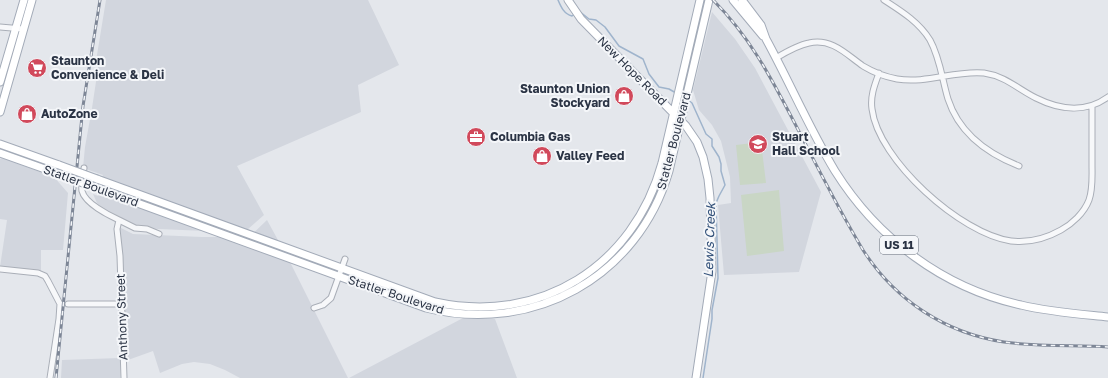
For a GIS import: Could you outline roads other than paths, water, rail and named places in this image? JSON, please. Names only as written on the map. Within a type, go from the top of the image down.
[{"type":"main road","points":[[0,82],[24,0]]},
{"type":"main road","points":[[0,112],[32,0]]},
{"type":"main road","name":"New Hope Road","points":[[568,0],[576,13],[674,111],[693,135],[702,153],[708,179],[712,261],[711,281],[696,378]]},
{"type":"main road","name":"Statler Boulevard","points":[[0,144],[425,299],[460,306],[511,304],[534,299],[558,290],[578,279],[602,262],[620,244],[637,222],[650,198],[658,178],[700,0]]},
{"type":"main road","name":"Statler Boulevard","points":[[0,153],[420,306],[457,314],[479,315],[508,313],[529,309],[552,301],[576,290],[600,274],[619,257],[636,237],[652,212],[662,192],[677,138],[709,0]]},
{"type":"main road","name":"US 11","points":[[733,0],[766,39]]},
{"type":"main road","name":"US 11","points":[[742,0],[761,25],[766,39],[815,134],[840,178],[868,216],[904,250],[942,275],[991,297],[1038,309],[1108,317]]},
{"type":"main road","points":[[665,101],[678,95]]},
{"type":"main road","points":[[677,138],[685,135],[693,135]]},
{"type":"street","points":[[884,0],[911,19],[924,32],[938,57],[951,106],[960,123],[967,132],[993,155],[1019,166]]},
{"type":"street","points":[[0,27],[23,28]]},
{"type":"street","points":[[776,58],[804,44],[810,42],[824,42],[841,49],[862,65],[878,73],[897,79],[930,79],[964,73],[992,74],[1008,80],[1036,98],[1051,104],[1074,108],[1092,106],[1108,97]]},
{"type":"street","points":[[878,73],[872,98],[873,118],[886,143],[902,167],[930,197],[951,213],[984,232],[1010,241],[1031,241],[1048,236],[1072,223],[1089,201],[1092,184],[1092,106]]},
{"type":"street","points":[[84,168],[82,187],[85,197],[90,202],[104,212],[134,228],[159,234]]},
{"type":"street","name":"Anthony Street","points":[[119,220],[117,229],[120,256],[124,378]]},
{"type":"street","points":[[314,308],[328,302],[331,298],[345,259]]},
{"type":"street","points":[[0,269],[38,273],[45,276],[60,304],[50,378]]},
{"type":"street","points":[[68,304],[121,304]]},
{"type":"waterway","name":"Lewis Creek","points":[[558,0],[567,14],[572,16],[575,14]]},
{"type":"waterway","name":"Lewis Creek","points":[[579,11],[589,19],[596,20],[605,27],[619,46],[643,59],[649,74],[659,87],[669,89],[676,93]]},
{"type":"waterway","name":"Lewis Creek","points":[[688,100],[692,103],[706,134],[712,139],[712,146],[719,157],[725,185],[716,203],[718,278],[703,378]]},
{"type":"railway","points":[[56,378],[83,106],[100,0]]},
{"type":"railway","points":[[713,0],[737,27],[757,56],[863,250],[890,284],[906,299],[942,322],[982,338],[1030,345],[1108,347]]},
{"type":"place","name":"Staunton Convenience & Deli","points":[[37,68]]},
{"type":"place","name":"Staunton Union Stockyard","points":[[624,96]]},
{"type":"place","name":"AutoZone","points":[[27,114]]},
{"type":"place","name":"Columbia Gas","points":[[476,137]]},
{"type":"place","name":"Stuart Hall School","points":[[758,144]]},
{"type":"place","name":"Valley Feed","points":[[542,156]]}]
